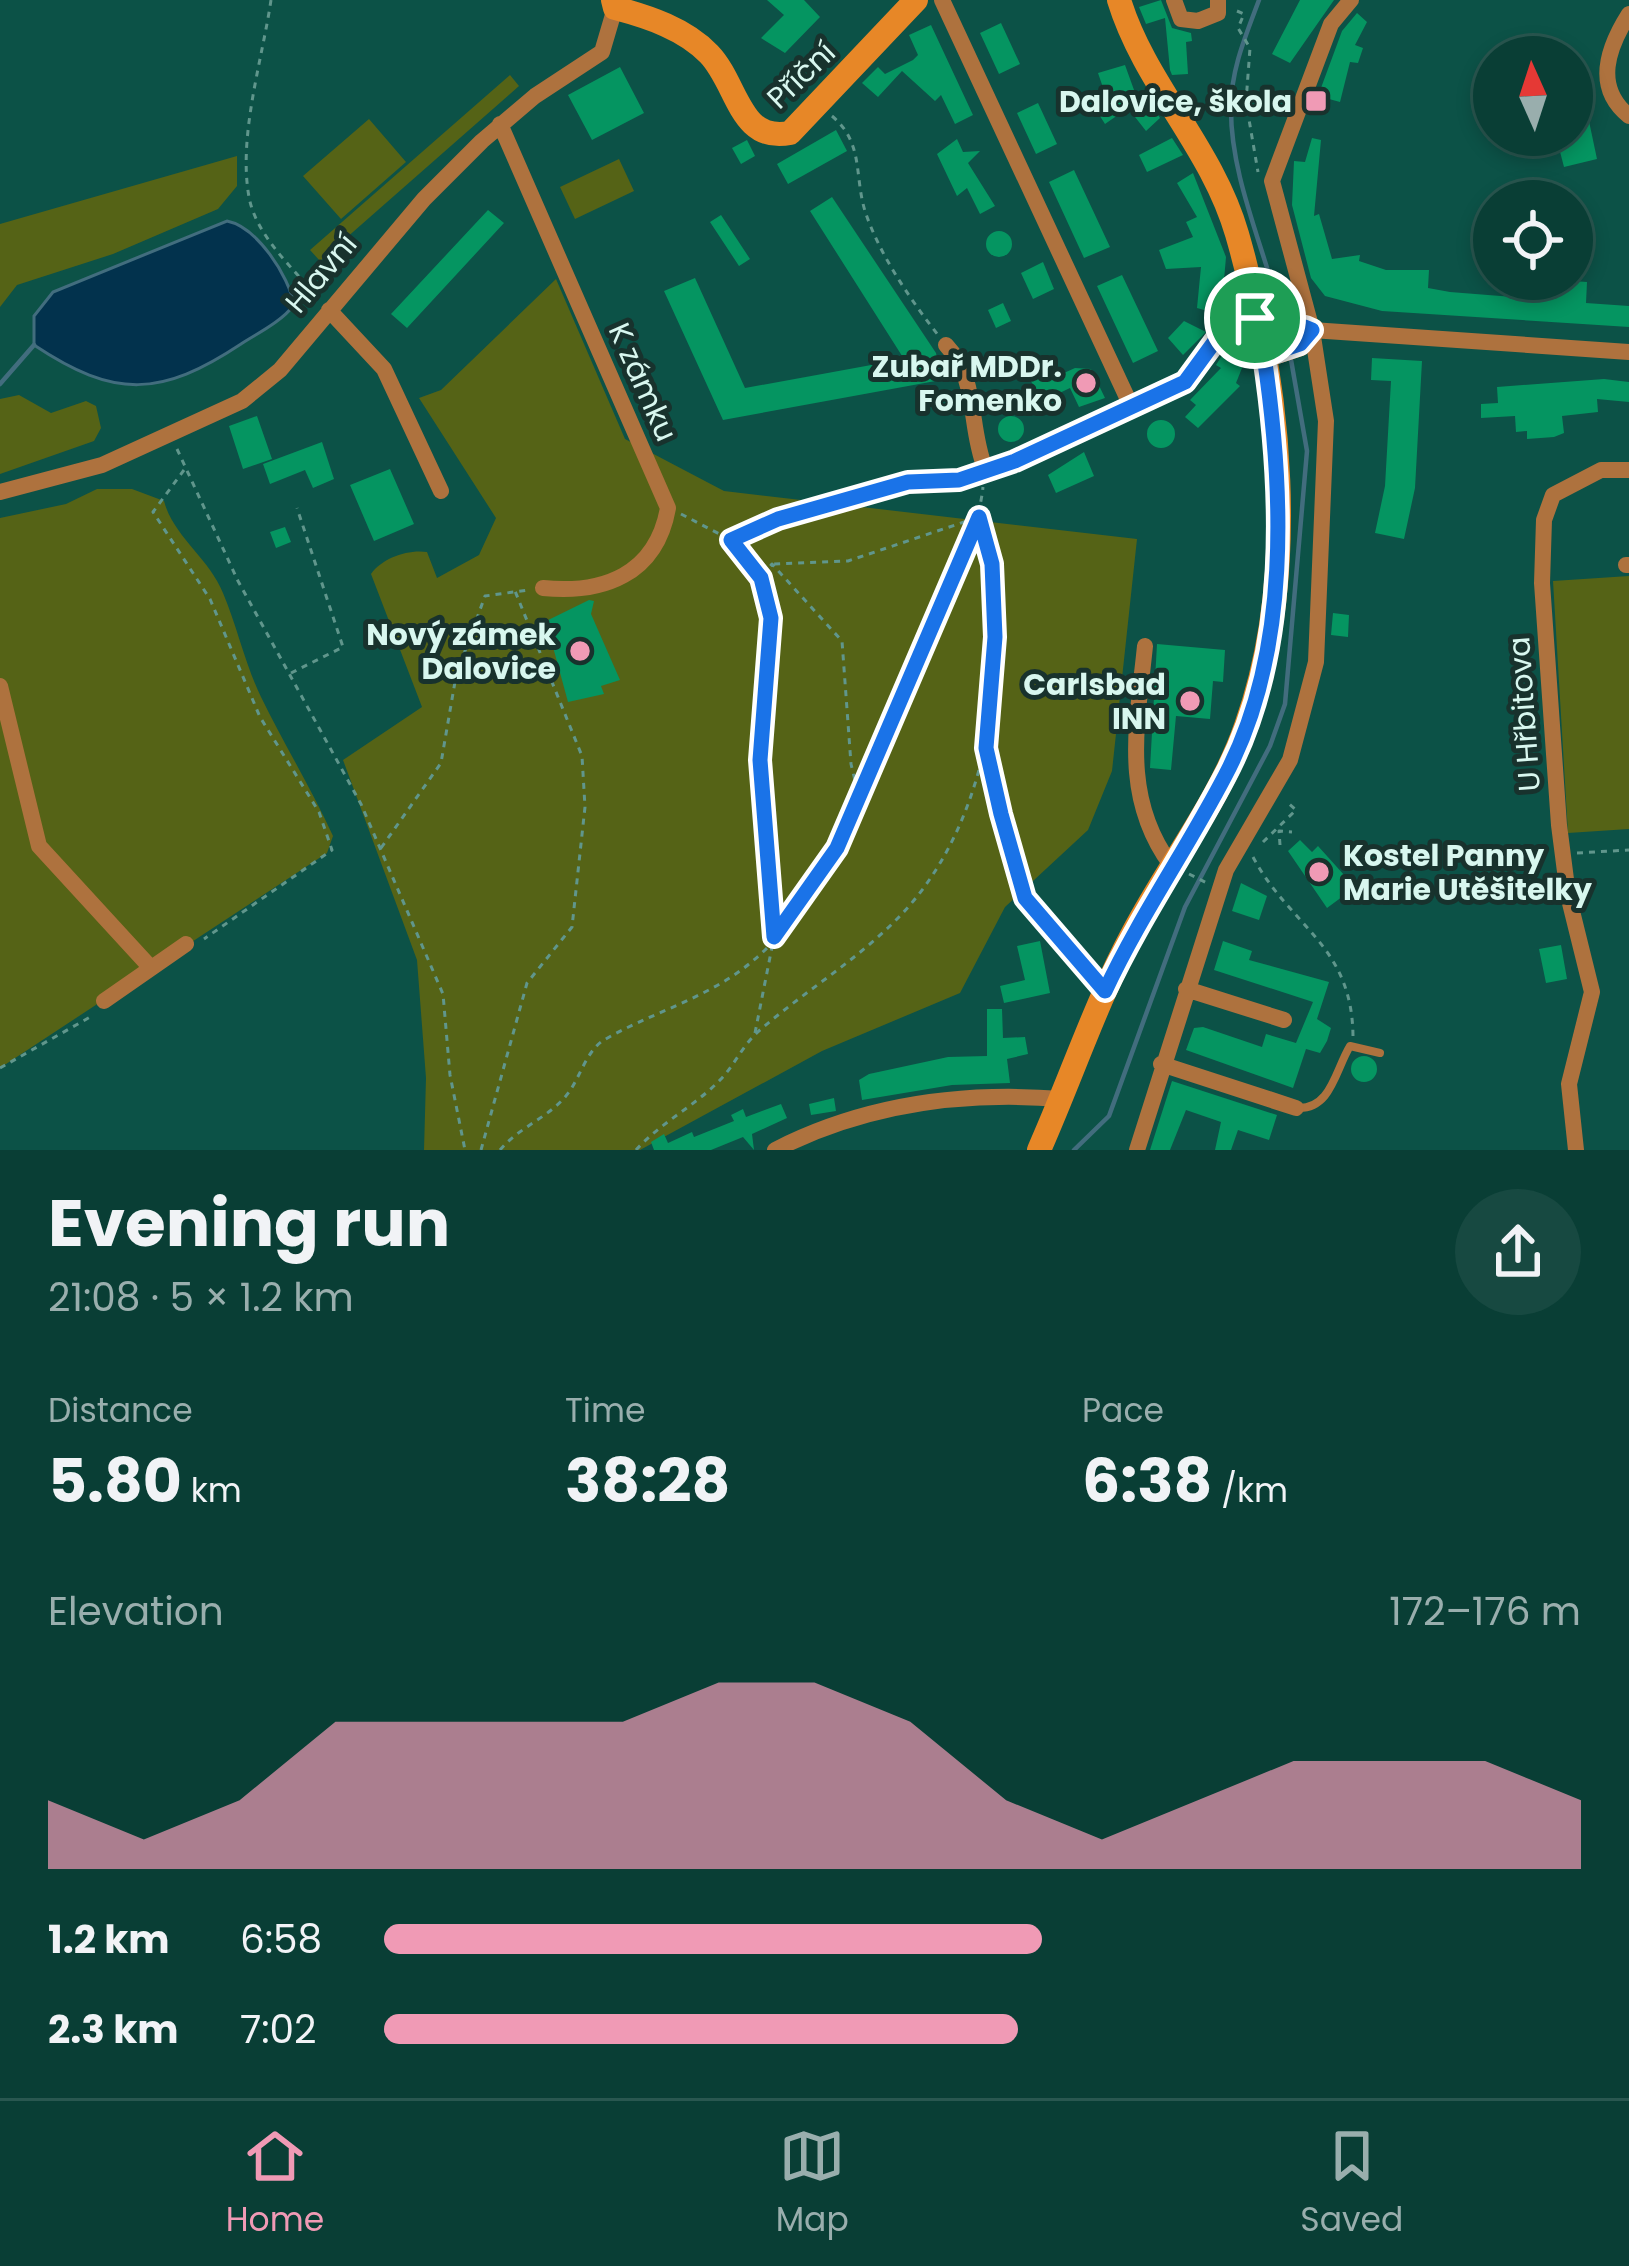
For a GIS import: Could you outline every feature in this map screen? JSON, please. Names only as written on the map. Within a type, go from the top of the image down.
[{"type":"street","name":"Příční","points":[[614,4],[679,31],[711,56],[754,128],[771,137],[790,133],[916,0]]},
{"type":"street","points":[[942,0],[1132,408]]},
{"type":"street","points":[[1119,0],[1143,63],[1174,106],[1222,191],[1281,335],[1326,421],[1316,662],[1290,760],[1248,845],[1214,886],[1137,1150]]},
{"type":"street","points":[[1174,0],[1180,19],[1208,19],[1217,13],[1218,0]]},
{"type":"street","points":[[1039,1150],[1105,991],[1180,873],[1226,774],[1261,678],[1278,510],[1281,335],[1272,181],[1331,24],[1351,0]]},
{"type":"street","name":"Hlavní","points":[[0,492],[102,465],[242,401],[280,370],[424,199],[500,124],[602,52],[613,30],[614,4]]},
{"type":"street","points":[[1629,14],[1609,50],[1606,73],[1610,91],[1629,116]]},
{"type":"street","name":"K zámku","points":[[500,124],[668,508]]},
{"type":"street","points":[[329,310],[384,369],[441,491]]},
{"type":"street","points":[[946,345],[965,365],[975,444],[985,468],[1015,461],[1185,382],[1223,330],[1629,352]]},
{"type":"street","points":[[1608,354],[1629,362]]},
{"type":"street","name":"U Hřbitova","points":[[1576,1150],[1570,1084],[1592,992],[1562,854],[1542,584],[1544,520],[1553,495],[1601,470],[1629,470]]},
{"type":"street","points":[[543,588],[602,588],[618,579],[654,544],[668,508]]},
{"type":"street","points":[[1145,646],[1133,767],[1153,840],[1180,873]]},
{"type":"street","points":[[0,686],[39,846],[151,968]]},
{"type":"street","points":[[104,1001],[194,942]]},
{"type":"street","points":[[1186,989],[1285,1020]]},
{"type":"street","points":[[1161,1064],[1296,1108]]},
{"type":"street","points":[[775,1150],[820,1127],[883,1108],[1013,1095],[1062,1099]]},
{"type":"lane","points":[[1296,1108],[1312,1108],[1323,1101],[1350,1046],[1380,1053]]},
{"type":"path","points":[[272,0],[250,140],[249,199],[266,236],[329,310]]},
{"type":"path","points":[[1244,14],[1238,28],[1250,48],[1252,151],[1259,176],[1272,181]]},
{"type":"path","points":[[818,105],[854,142],[865,210],[892,265],[946,345]]},
{"type":"path","points":[[172,436],[184,470],[380,850],[443,994],[450,1076],[465,1150]]},
{"type":"path","points":[[731,540],[778,519],[908,482],[959,480],[985,468]]},
{"type":"path","points":[[500,1150],[517,1129],[567,1095],[598,1043],[750,964],[774,937],[837,848],[979,517],[985,468]]},
{"type":"path","points":[[184,470],[153,512],[219,615],[260,717],[319,812],[332,850],[194,942]]},
{"type":"path","points":[[289,674],[343,647],[298,508]]},
{"type":"path","points":[[668,508],[731,540],[761,578],[771,618],[760,760],[774,937],[755,1033]]},
{"type":"path","points":[[761,578],[772,564],[848,561],[979,517]]},
{"type":"path","points":[[636,1150],[719,1082],[755,1033],[852,960],[925,886],[967,803],[986,748],[995,637],[992,564],[979,517]]},
{"type":"path","points":[[772,564],[842,641],[851,764],[859,796]]},
{"type":"path","points":[[380,850],[441,764],[456,676],[485,596],[543,588]]},
{"type":"path","points":[[481,1150],[527,983],[572,927],[585,807],[582,756],[515,591]]},
{"type":"path","points":[[986,748],[1025,898],[1105,991]]},
{"type":"path","points":[[1282,798],[1296,810],[1278,830],[1248,845],[1342,971],[1353,1010],[1350,1046]]},
{"type":"path","points":[[1278,830],[1292,832]]},
{"type":"path","points":[[1278,830],[1280,845]]},
{"type":"path","points":[[1562,854],[1629,850]]},
{"type":"path","points":[[1180,873],[1214,886]]},
{"type":"path","points":[[0,1068],[91,1017]]},
{"type":"green space","points":[[510,75],[519,86],[320,261],[310,250]]},
{"type":"green space","points":[[369,119],[406,162],[341,219],[303,176]]},
{"type":"green space","points":[[237,156],[237,186],[218,209],[113,254],[17,285],[0,307],[0,224]]},
{"type":"green space","points":[[619,159],[634,191],[575,219],[560,187]]},
{"type":"green space","points":[[556,279],[625,439],[724,491],[1137,539],[1112,771],[1088,830],[1005,907],[960,993],[822,1051],[640,1150],[424,1150],[426,1078],[417,960],[343,760],[422,707],[371,574],[389,559],[420,551],[427,552],[437,578],[479,555],[496,518],[419,398],[441,390]]},
{"type":"green space","points":[[19,395],[51,413],[86,401],[96,406],[101,428],[94,441],[0,474],[0,399]]},
{"type":"green space","points":[[97,489],[132,489],[164,501],[175,525],[217,580],[261,697],[333,836],[327,853],[0,1068],[0,518],[66,504]]},
{"type":"green space","points":[[1629,576],[1629,829],[1568,833],[1553,581]]},
{"type":"water","points":[[227,221],[260,243],[291,293],[294,305],[269,327],[186,374],[138,385],[89,375],[34,345],[34,316],[53,292]]},
{"type":"building","points":[[767,0],[804,0],[820,17],[785,53],[761,38],[784,15]]},
{"type":"building","points":[[1161,0],[1172,28],[1191,33],[1192,41],[1186,42],[1188,74],[1172,75],[1165,18],[1146,24],[1139,7]]},
{"type":"building","points":[[1300,0],[1334,0],[1290,63],[1272,54]]},
{"type":"building","points":[[1357,13],[1367,22],[1355,45],[1363,48],[1358,63],[1350,62],[1340,102],[1318,96],[1342,31]]},
{"type":"building","points":[[1001,23],[1020,64],[999,74],[980,33]]},
{"type":"building","points":[[931,25],[973,115],[955,124],[941,95],[935,101],[902,71],[878,97],[862,83],[878,67],[885,74],[913,60],[918,55],[909,35]]},
{"type":"building","points":[[1125,65],[1138,101],[1146,96],[1160,118],[1146,131],[1128,108],[1105,124],[1098,113],[1109,105],[1098,73]]},
{"type":"building","points":[[620,67],[644,113],[592,140],[568,95]]},
{"type":"building","points":[[1038,103],[1057,144],[1036,154],[1017,113]]},
{"type":"building","points":[[836,130],[847,151],[788,184],[777,164]]},
{"type":"building","points":[[1172,138],[1183,155],[1147,172],[1139,155]]},
{"type":"building","points":[[1312,138],[1321,140],[1314,216],[1319,214],[1332,259],[1360,255],[1359,261],[1386,270],[1429,270],[1428,288],[1473,294],[1473,300],[1586,300],[1629,306],[1629,327],[1382,311],[1325,296],[1311,278],[1292,205],[1294,161],[1305,162]]},
{"type":"building","points":[[957,139],[963,152],[980,151],[968,163],[995,206],[980,214],[967,188],[957,196],[937,154]]},
{"type":"building","points":[[747,140],[755,156],[741,164],[732,148]]},
{"type":"building","points":[[1593,140],[1597,159],[1564,167],[1561,156],[1593,156]]},
{"type":"building","points":[[1074,170],[1110,247],[1084,258],[1049,182]]},
{"type":"building","points":[[1193,173],[1226,257],[1221,315],[1197,308],[1201,267],[1166,269],[1159,250],[1193,237],[1186,222],[1197,217],[1177,183]]},
{"type":"building","points":[[832,197],[936,353],[941,380],[723,420],[664,291],[695,278],[745,388],[904,359],[810,211]]},
{"type":"building","points":[[488,210],[504,223],[407,328],[391,314]]},
{"type":"building","points":[[721,215],[750,259],[739,266],[710,222]]},
{"type":"building","points":[[999,231],[1012,244],[999,257],[986,244]]},
{"type":"building","points":[[1043,262],[1054,289],[1033,299],[1021,273]]},
{"type":"building","points":[[1122,275],[1158,351],[1133,363],[1097,286]]},
{"type":"building","points":[[1003,303],[1011,321],[996,328],[988,310]]},
{"type":"building","points":[[1184,321],[1206,332],[1183,355],[1168,338]]},
{"type":"building","points":[[1229,344],[1248,353],[1236,383],[1240,386],[1198,428],[1185,417],[1196,405],[1190,400],[1221,368],[1216,365]]},
{"type":"building","points":[[1372,358],[1422,361],[1415,488],[1404,539],[1375,533],[1385,486],[1391,381],[1371,380]]},
{"type":"building","points":[[1050,367],[1055,377],[1075,368],[1091,369],[1105,398],[1079,407],[1070,388],[1047,399],[1041,396],[1030,380]]},
{"type":"building","points":[[1604,379],[1629,382],[1629,402],[1597,399],[1598,412],[1562,416],[1564,433],[1554,437],[1527,439],[1527,431],[1516,432],[1515,416],[1481,418],[1481,404],[1498,403],[1497,387]]},
{"type":"building","points":[[257,416],[272,459],[243,469],[229,426]]},
{"type":"building","points":[[1011,416],[1024,429],[1011,442],[998,429]]},
{"type":"building","points":[[1161,420],[1171,424],[1175,434],[1171,444],[1161,448],[1151,444],[1147,434],[1151,424]]},
{"type":"building","points":[[322,442],[334,479],[313,488],[305,470],[270,484],[263,464]]},
{"type":"building","points":[[1084,452],[1094,476],[1056,493],[1048,475]]},
{"type":"building","points":[[390,469],[414,524],[374,541],[350,485]]},
{"type":"building","points":[[285,527],[291,542],[276,548],[270,532]]},
{"type":"building","name":"Nový zámek Dalovice","points":[[594,601],[591,614],[620,680],[601,686],[604,694],[568,702],[553,647],[547,649],[538,625]]},
{"type":"building","points":[[1333,613],[1349,615],[1348,637],[1331,635]]},
{"type":"building","points":[[1157,644],[1225,650],[1223,682],[1213,681],[1210,719],[1176,716],[1171,770],[1150,768]]},
{"type":"building","name":"Kostel Panny Marie Utěšitelky","points":[[1300,840],[1312,852],[1318,846],[1345,876],[1340,880],[1350,891],[1327,908],[1288,851]]},
{"type":"building","points":[[1241,883],[1267,896],[1259,920],[1232,911]]},
{"type":"building","points":[[1040,941],[1050,993],[1004,1003],[1000,986],[1025,980],[1017,946]]},
{"type":"building","points":[[1223,941],[1252,951],[1249,960],[1329,982],[1317,1019],[1331,1028],[1327,1041],[1320,1053],[1306,1049],[1293,1088],[1186,1050],[1194,1028],[1203,1027],[1262,1047],[1266,1034],[1296,1043],[1313,1002],[1214,970]]},
{"type":"building","points":[[1561,945],[1567,979],[1546,983],[1539,949]]},
{"type":"building","points":[[987,1009],[1002,1009],[1003,1038],[1025,1037],[1028,1054],[1007,1059],[1010,1083],[952,1085],[862,1100],[859,1080],[869,1074],[948,1057],[987,1056]]},
{"type":"building","points":[[1364,1056],[1374,1059],[1374,1079],[1364,1082],[1354,1079],[1351,1069],[1354,1059]]},
{"type":"building","points":[[1172,1081],[1277,1115],[1269,1140],[1238,1130],[1231,1150],[1215,1150],[1221,1122],[1186,1110],[1170,1150],[1150,1150]]},
{"type":"building","points":[[834,1098],[836,1111],[811,1115],[809,1104]]},
{"type":"building","points":[[781,1104],[787,1118],[752,1134],[754,1150],[743,1137],[711,1150],[654,1150],[651,1142],[664,1134],[668,1143],[692,1132],[694,1137],[734,1121],[731,1115],[743,1109],[746,1117]]},
{"type":"waterway","points":[[1259,0],[1234,79],[1232,133],[1242,185],[1280,313]]},
{"type":"waterway","points":[[0,384],[34,345]]},
{"type":"waterway","points":[[1074,1150],[1109,1116],[1185,907],[1270,746],[1285,704],[1307,451],[1290,354]]},
{"type":"place","name":"Dalovice, škola","points":[[1316,101]]},
{"type":"place","name":"Zubař MDDr. Fomenko","points":[[1086,383]]},
{"type":"place","name":"Nový zámek Dalovice","points":[[580,651]]},
{"type":"place","name":"Carlsbad INN","points":[[1190,701]]},
{"type":"place","name":"Kostel Panny Marie Utěšitelky","points":[[1319,872]]},
{"type":"route","points":[[1255,318],[1270,325],[1294,321],[1312,330],[1300,344],[1264,356],[1278,510],[1261,678],[1226,774],[1131,935],[1105,991],[1025,898],[1001,814],[986,748],[995,637],[992,564],[979,517],[837,848],[774,937],[760,760],[769,596],[731,540],[778,519],[908,482],[959,480],[1015,461],[1185,382],[1223,330],[1255,318]]}]
